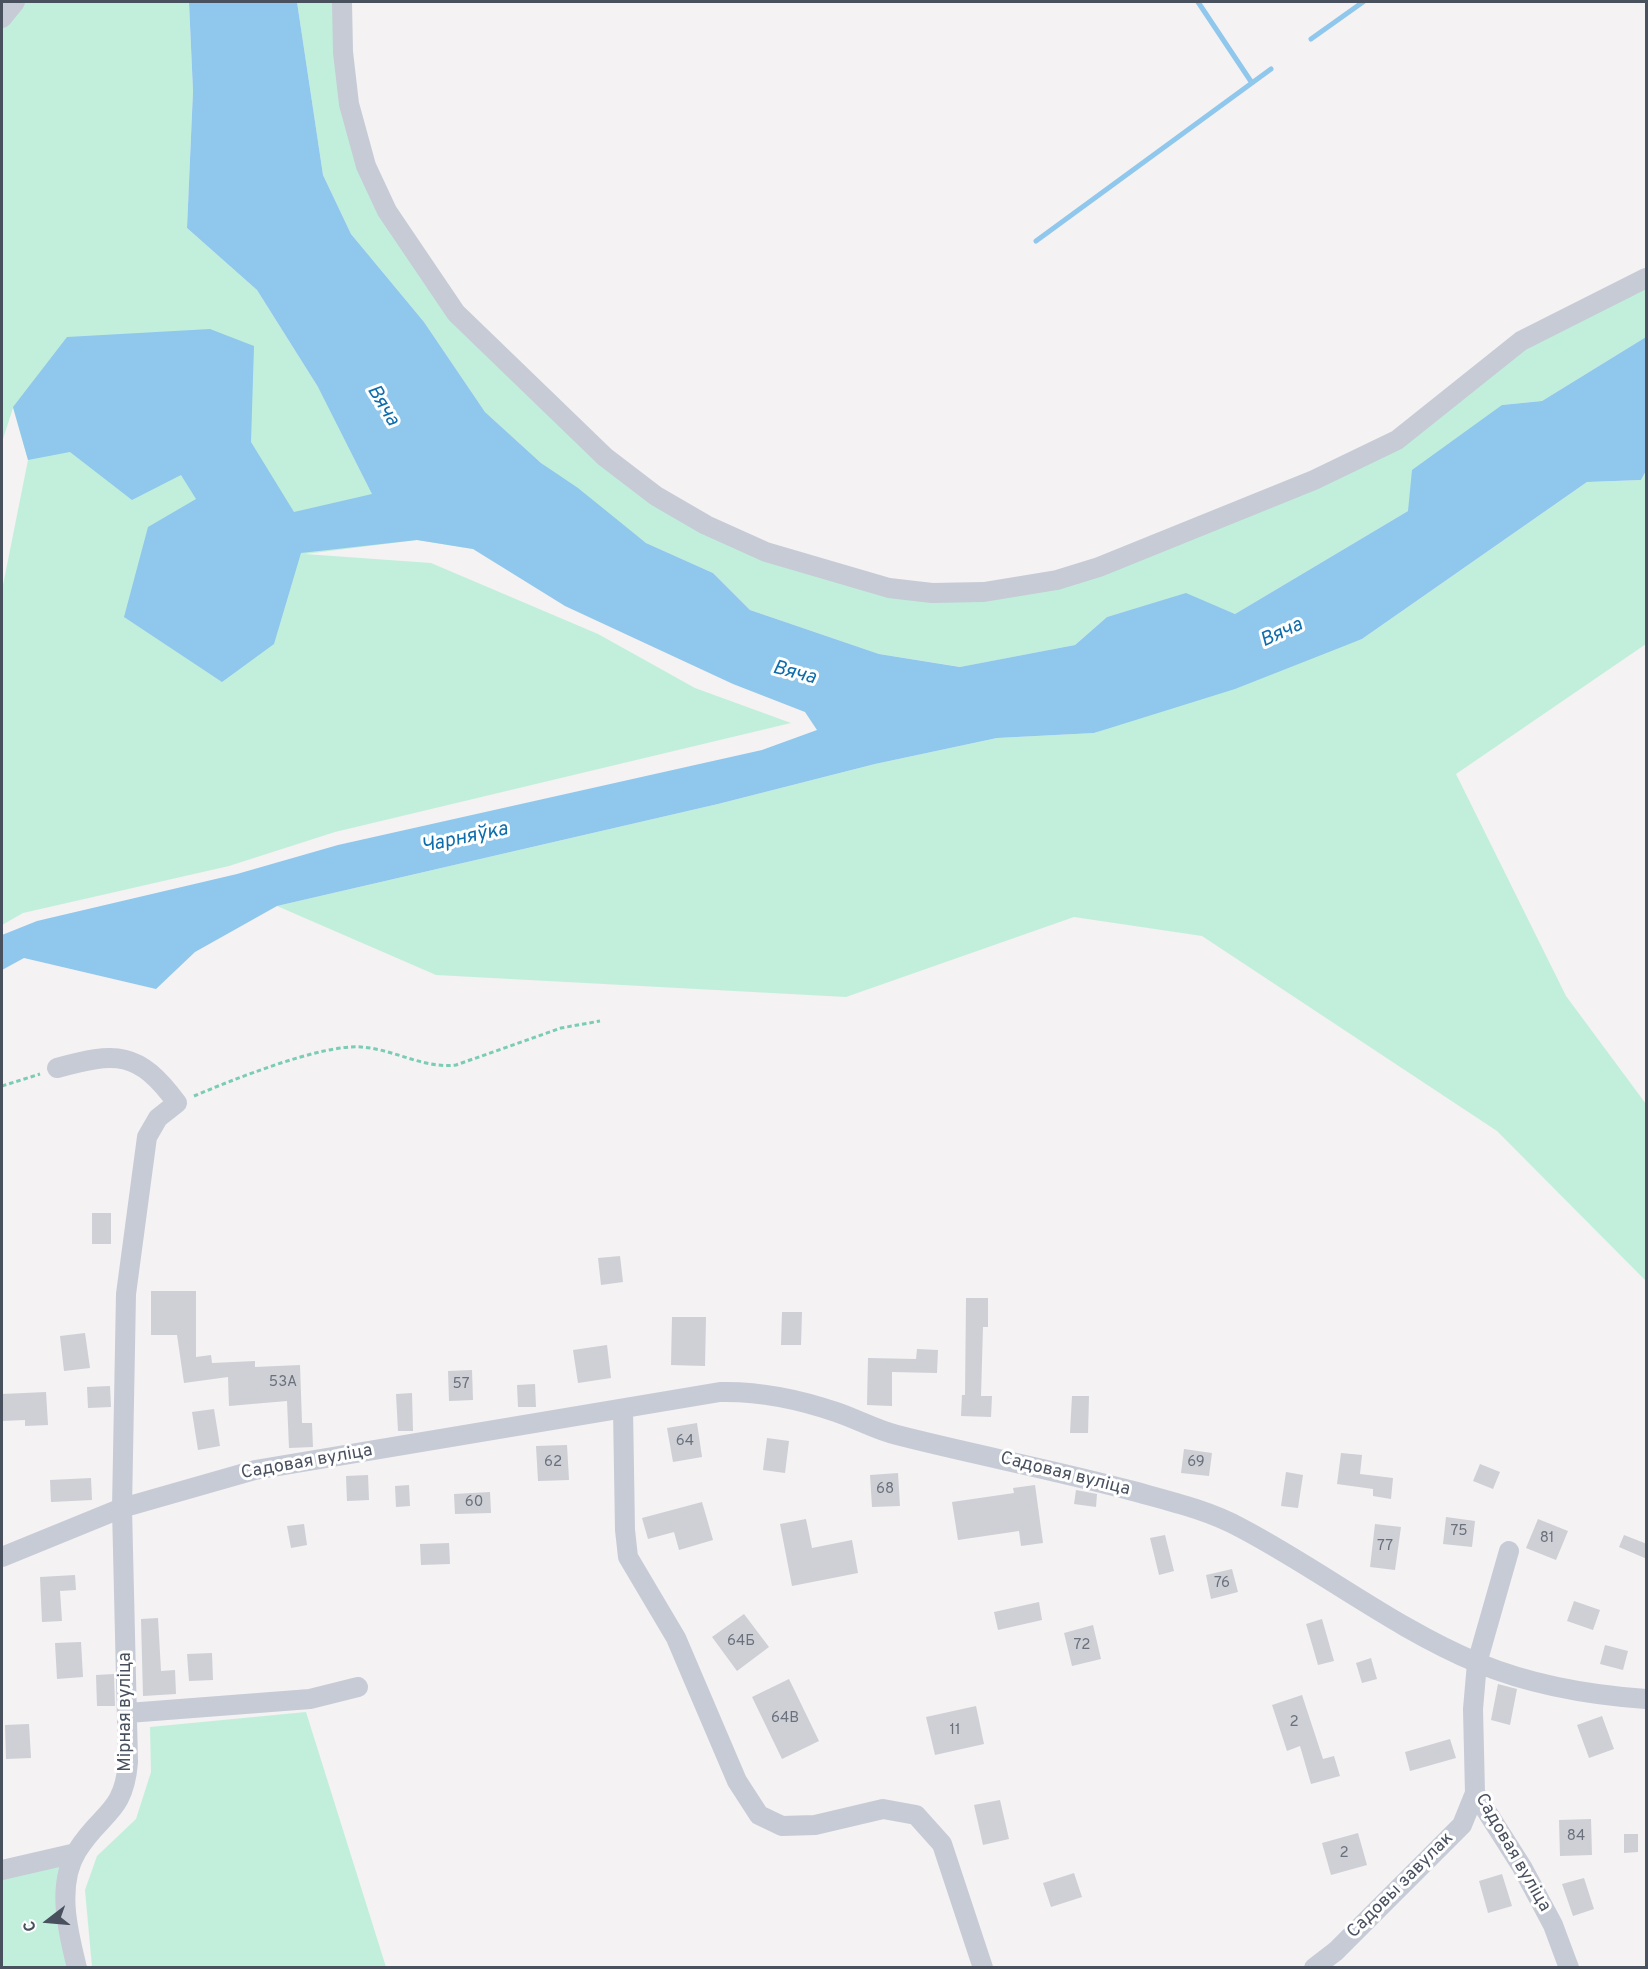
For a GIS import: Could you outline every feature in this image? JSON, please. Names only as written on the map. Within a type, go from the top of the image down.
[{"type":"street","points":[[2,18],[15,2]]},
{"type":"street","points":[[342,2],[343,52],[349,104],[366,166],[387,211],[456,313],[605,457],[656,496],[706,525],[766,552],[889,588],[932,593],[984,592],[1057,580],[1099,567],[1314,480],[1397,440],[1521,341],[1647,278]]},
{"type":"street","points":[[57,1068],[97,1057],[124,1057],[145,1069],[164,1084],[177,1103]]},
{"type":"street","name":"Мірная вуліца","points":[[77,1968],[67,1922],[66,1894],[76,1853],[122,1797],[128,1762],[122,1508],[126,1294],[147,1137],[158,1118],[177,1103]]},
{"type":"street","name":"Садовая вуліца","points":[[2,1557],[122,1508],[255,1470],[720,1392],[750,1391],[781,1396],[836,1412],[894,1434],[1091,1480],[1180,1504],[1239,1526],[1410,1629],[1477,1663],[1532,1681],[1604,1696],[1647,1699]]},
{"type":"street","points":[[623,1409],[625,1530],[628,1557],[676,1638],[737,1781],[759,1815],[782,1826],[815,1824],[883,1809],[916,1815],[942,1844],[983,1968]]},
{"type":"street","points":[[1477,1663],[1509,1551]]},
{"type":"street","name":"Садовая вуліца","points":[[1477,1663],[1473,1709],[1475,1793],[1522,1867],[1553,1925],[1569,1968]]},
{"type":"street","points":[[128,1713],[310,1699],[358,1687]]},
{"type":"street","name":"Садовы завулак","points":[[1314,1968],[1336,1951],[1462,1826],[1475,1793]]},
{"type":"street","points":[[2,1870],[76,1853]]},
{"type":"path","points":[[177,1103],[224,1083],[330,1050],[362,1047],[440,1067],[456,1065],[561,1028],[600,1020]]},
{"type":"path","points":[[2,1086],[57,1068]]},
{"type":"green space","points":[[15,2],[189,2],[193,91],[187,228],[257,290],[318,387],[473,549],[417,540],[305,554],[431,563],[598,634],[695,688],[791,723],[335,832],[229,866],[23,913],[2,925],[2,590],[28,460],[13,408],[2,442],[2,18]]},
{"type":"green space","points":[[297,2],[342,2],[349,104],[414,255],[558,414],[706,525],[889,588],[1057,580],[1397,440],[1521,341],[1646,278],[1646,337],[1542,401],[1502,405],[1408,511],[1235,614],[1186,594],[1107,617],[1075,645],[961,667],[879,654],[750,610],[713,573],[646,543],[541,463],[485,412],[424,322],[351,234],[323,175]]},
{"type":"green space","points":[[1646,471],[1646,644],[1456,774],[1566,996],[1646,1104],[1646,1281],[1497,1131],[1202,936],[1074,917],[846,997],[436,975],[277,906],[718,804],[875,764],[997,738],[1094,733],[1362,639],[1587,482],[1641,480]]},
{"type":"green space","points":[[306,1712],[386,1967],[92,1967],[85,1890],[97,1856],[136,1819],[151,1772],[150,1727]]},
{"type":"green space","points":[[76,1853],[68,1876],[77,1967],[2,1968],[2,1873]]},
{"type":"water","points":[[189,2],[297,2],[323,175],[351,234],[424,322],[485,412],[541,463],[578,488],[646,543],[713,573],[750,610],[879,654],[960,667],[1075,645],[1107,617],[1186,593],[1235,614],[1408,511],[1412,470],[1502,405],[1542,401],[1646,337],[1646,471],[1641,480],[1587,482],[1362,639],[1235,689],[1094,733],[997,738],[875,764],[718,804],[277,906],[195,952],[156,989],[24,958],[2,970],[2,935],[37,921],[237,874],[338,845],[762,750],[817,730],[805,712],[733,684],[565,606],[473,549],[417,540],[301,553],[274,644],[222,682],[124,617],[148,527],[196,499],[181,475],[132,500],[70,452],[28,460],[13,407],[67,337],[210,329],[254,346],[251,442],[294,512],[372,494],[318,387],[257,290],[187,228],[193,91]]},
{"type":"building","points":[[92,1213],[111,1213],[111,1244],[92,1244]]},
{"type":"building","points":[[620,1256],[623,1282],[601,1285],[598,1258]]},
{"type":"building","points":[[151,1291],[196,1291],[196,1357],[211,1355],[212,1363],[255,1361],[255,1367],[300,1365],[302,1423],[312,1423],[313,1447],[289,1448],[287,1401],[229,1406],[228,1377],[184,1383],[177,1335],[151,1335]]},
{"type":"building","points":[[966,1298],[988,1298],[988,1327],[983,1327],[981,1396],[992,1396],[991,1417],[961,1416],[962,1395],[965,1395]]},
{"type":"building","points":[[782,1312],[802,1312],[801,1345],[781,1345]]},
{"type":"building","points":[[672,1317],[706,1317],[705,1366],[671,1365]]},
{"type":"building","points":[[85,1333],[90,1368],[64,1371],[60,1336]]},
{"type":"building","points":[[607,1345],[611,1378],[578,1383],[573,1350]]},
{"type":"building","points":[[917,1349],[938,1350],[937,1373],[892,1372],[892,1406],[867,1405],[868,1358],[916,1359]]},
{"type":"building","points":[[472,1370],[473,1400],[449,1401],[448,1371]]},
{"type":"building","points":[[535,1384],[536,1407],[518,1407],[517,1385]]},
{"type":"building","points":[[110,1386],[111,1407],[88,1408],[87,1387]]},
{"type":"building","points":[[46,1392],[48,1425],[25,1426],[25,1420],[2,1421],[2,1394]]},
{"type":"building","points":[[412,1393],[413,1431],[398,1431],[396,1394]]},
{"type":"building","points":[[1072,1396],[1089,1396],[1088,1433],[1070,1433]]},
{"type":"building","points":[[214,1409],[220,1446],[198,1450],[192,1412]]},
{"type":"building","points":[[697,1423],[702,1457],[673,1462],[667,1428]]},
{"type":"building","points":[[767,1438],[789,1441],[785,1473],[763,1470]]},
{"type":"building","points":[[567,1445],[569,1480],[538,1481],[536,1446]]},
{"type":"building","points":[[1184,1449],[1212,1453],[1209,1476],[1181,1473]]},
{"type":"building","points":[[1341,1453],[1362,1455],[1360,1474],[1393,1478],[1391,1499],[1373,1496],[1373,1489],[1337,1484]]},
{"type":"building","points":[[1480,1464],[1500,1472],[1493,1489],[1473,1481]]},
{"type":"building","points":[[1286,1472],[1303,1475],[1298,1508],[1281,1506]]},
{"type":"building","points":[[898,1473],[900,1506],[872,1507],[870,1475]]},
{"type":"building","points":[[368,1475],[369,1500],[347,1501],[346,1476]]},
{"type":"building","points":[[91,1478],[92,1500],[51,1502],[50,1480]]},
{"type":"building","points":[[409,1485],[410,1506],[396,1507],[395,1486]]},
{"type":"building","points":[[1035,1485],[1043,1543],[1021,1546],[1019,1531],[958,1540],[952,1502],[1014,1493],[1013,1488]]},
{"type":"building","points":[[1076,1490],[1097,1494],[1096,1507],[1074,1504]]},
{"type":"building","points":[[490,1492],[491,1513],[455,1514],[454,1494]]},
{"type":"building","points":[[702,1502],[713,1540],[679,1550],[674,1532],[648,1539],[642,1518]]},
{"type":"building","points":[[1446,1517],[1475,1521],[1472,1547],[1443,1544]]},
{"type":"building","points":[[806,1519],[812,1548],[852,1540],[858,1573],[792,1586],[780,1524]]},
{"type":"building","points":[[1538,1519],[1568,1531],[1556,1560],[1526,1548]]},
{"type":"building","points":[[304,1524],[307,1545],[291,1548],[287,1526]]},
{"type":"building","points":[[1375,1524],[1401,1527],[1395,1570],[1370,1567]]},
{"type":"building","points":[[1165,1535],[1174,1571],[1159,1575],[1150,1538]]},
{"type":"building","points":[[1624,1535],[1647,1544],[1647,1559],[1619,1547]]},
{"type":"building","points":[[449,1543],[450,1564],[421,1565],[420,1544]]},
{"type":"building","points":[[1232,1569],[1238,1592],[1211,1599],[1206,1575]]},
{"type":"building","points":[[75,1575],[76,1590],[60,1591],[62,1621],[42,1622],[40,1577]]},
{"type":"building","points":[[1574,1601],[1600,1610],[1593,1630],[1567,1621]]},
{"type":"building","points":[[1039,1602],[1042,1620],[998,1630],[994,1612]]},
{"type":"building","points":[[744,1614],[769,1647],[737,1671],[712,1637]]},
{"type":"building","points":[[158,1618],[161,1671],[175,1670],[176,1694],[143,1696],[141,1619]]},
{"type":"building","points":[[1322,1619],[1334,1661],[1318,1665],[1306,1624]]},
{"type":"building","points":[[1093,1625],[1101,1659],[1072,1666],[1064,1633]]},
{"type":"building","points":[[81,1642],[83,1677],[57,1679],[55,1643]]},
{"type":"building","points":[[1605,1645],[1628,1651],[1623,1670],[1600,1664]]},
{"type":"building","points":[[212,1653],[213,1680],[189,1681],[187,1654]]},
{"type":"building","points":[[1371,1658],[1377,1679],[1362,1683],[1356,1663]]},
{"type":"building","points":[[114,1674],[115,1706],[97,1706],[96,1675]]},
{"type":"building","points":[[789,1679],[819,1741],[782,1759],[752,1697]]},
{"type":"building","points":[[1498,1684],[1517,1689],[1510,1725],[1491,1720]]},
{"type":"building","points":[[1302,1695],[1323,1759],[1334,1756],[1340,1776],[1311,1784],[1300,1746],[1287,1751],[1272,1705]]},
{"type":"building","points":[[976,1706],[984,1744],[935,1755],[926,1717]]},
{"type":"building","points":[[1602,1716],[1614,1749],[1589,1758],[1577,1725]]},
{"type":"building","points":[[29,1724],[31,1758],[6,1759],[5,1725]]},
{"type":"building","points":[[1450,1739],[1456,1758],[1410,1771],[1405,1752]]},
{"type":"building","points":[[1000,1800],[1009,1839],[983,1845],[974,1805]]},
{"type":"building","points":[[1591,1819],[1592,1855],[1560,1856],[1559,1820]]},
{"type":"building","points":[[1358,1833],[1367,1865],[1331,1875],[1322,1843]]},
{"type":"building","points":[[1624,1834],[1638,1834],[1638,1852],[1624,1853]]},
{"type":"building","points":[[1074,1873],[1082,1897],[1051,1907],[1043,1883]]},
{"type":"building","points":[[1502,1874],[1512,1906],[1488,1913],[1479,1881]]},
{"type":"building","points":[[1584,1878],[1594,1909],[1573,1916],[1562,1884]]},
{"type":"waterway","points":[[1198,2],[1252,83]]},
{"type":"waterway","points":[[1311,39],[1363,2]]},
{"type":"waterway","points":[[1036,241],[1271,69]]},
{"type":"water label","name":"Вяча","points":[[382,406]]},
{"type":"water label","name":"Вяча","points":[[1282,634]]},
{"type":"water label","name":"Вяча","points":[[794,674]]},
{"type":"water label","name":"Чарняўка","points":[[465,839]]}]
